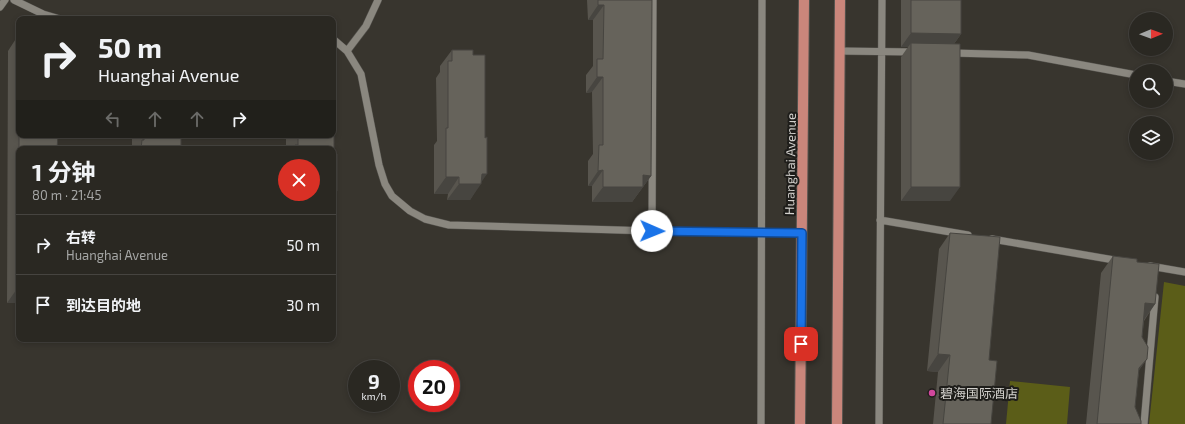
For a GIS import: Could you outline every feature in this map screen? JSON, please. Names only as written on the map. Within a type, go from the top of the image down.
[{"type":"main road","name":"Huanghai Avenue","points":[[800,424],[804,0]]},
{"type":"main road","points":[[837,424],[840,0]]},
{"type":"street","points":[[0,7],[5,0]]},
{"type":"street","points":[[14,0],[50,16]]},
{"type":"street","points":[[347,51],[366,26],[378,0]]},
{"type":"street","points":[[652,231],[653,0]]},
{"type":"street","points":[[760,424],[762,0]]},
{"type":"street","points":[[879,424],[882,0]]},
{"type":"street","points":[[336,42],[347,51],[362,74],[379,165],[385,184],[392,196],[410,211],[425,219],[449,225],[652,231],[802,233]]},
{"type":"street","points":[[839,51],[920,53]]},
{"type":"street","points":[[943,53],[1028,55],[1129,74]]},
{"type":"street","points":[[1173,81],[1185,84]]},
{"type":"street","points":[[880,220],[1128,262]]},
{"type":"street","points":[[1143,265],[1185,272]]},
{"type":"street","points":[[1157,275],[1158,267]]},
{"type":"street","points":[[1144,424],[1156,291]]},
{"type":"shaded area","points":[[1164,282],[1185,286],[1185,424],[1149,424]]},
{"type":"shaded area","points":[[1010,381],[1070,387],[1067,424],[1006,424]]},
{"type":"building","points":[[598,0],[652,0],[651,176],[643,175],[643,187],[603,187],[603,170],[598,171],[599,145],[603,145],[603,77],[597,77],[597,59],[603,59],[604,5],[598,5]]},
{"type":"building","points":[[911,0],[961,0],[961,34],[911,33]]},
{"type":"building","points":[[911,43],[960,44],[960,187],[911,187]]},
{"type":"building","points":[[452,50],[473,50],[473,55],[485,55],[485,138],[487,137],[487,174],[482,174],[481,184],[459,184],[459,177],[446,177],[448,61],[452,61]]},
{"type":"building","points":[[19,138],[58,138],[57,146],[19,146]]},
{"type":"building","points":[[144,138],[181,138],[181,146],[141,146],[142,140],[144,140]]},
{"type":"building","points":[[298,138],[334,138],[334,146],[295,146],[298,145]]},
{"type":"building","points":[[336,154],[337,154],[336,191]]},
{"type":"building","points":[[950,233],[1000,237],[989,360],[997,361],[991,424],[943,424],[950,355],[938,354]]},
{"type":"building","points":[[1113,256],[1137,259],[1137,262],[1159,264],[1155,304],[1145,303],[1142,337],[1148,347],[1147,359],[1139,368],[1135,407],[1141,424],[1097,424]]},
{"type":"place","name":"碧海国际酒店","points":[[932,393]]},
{"type":"route","points":[[652,231],[802,233],[801,344]]}]
